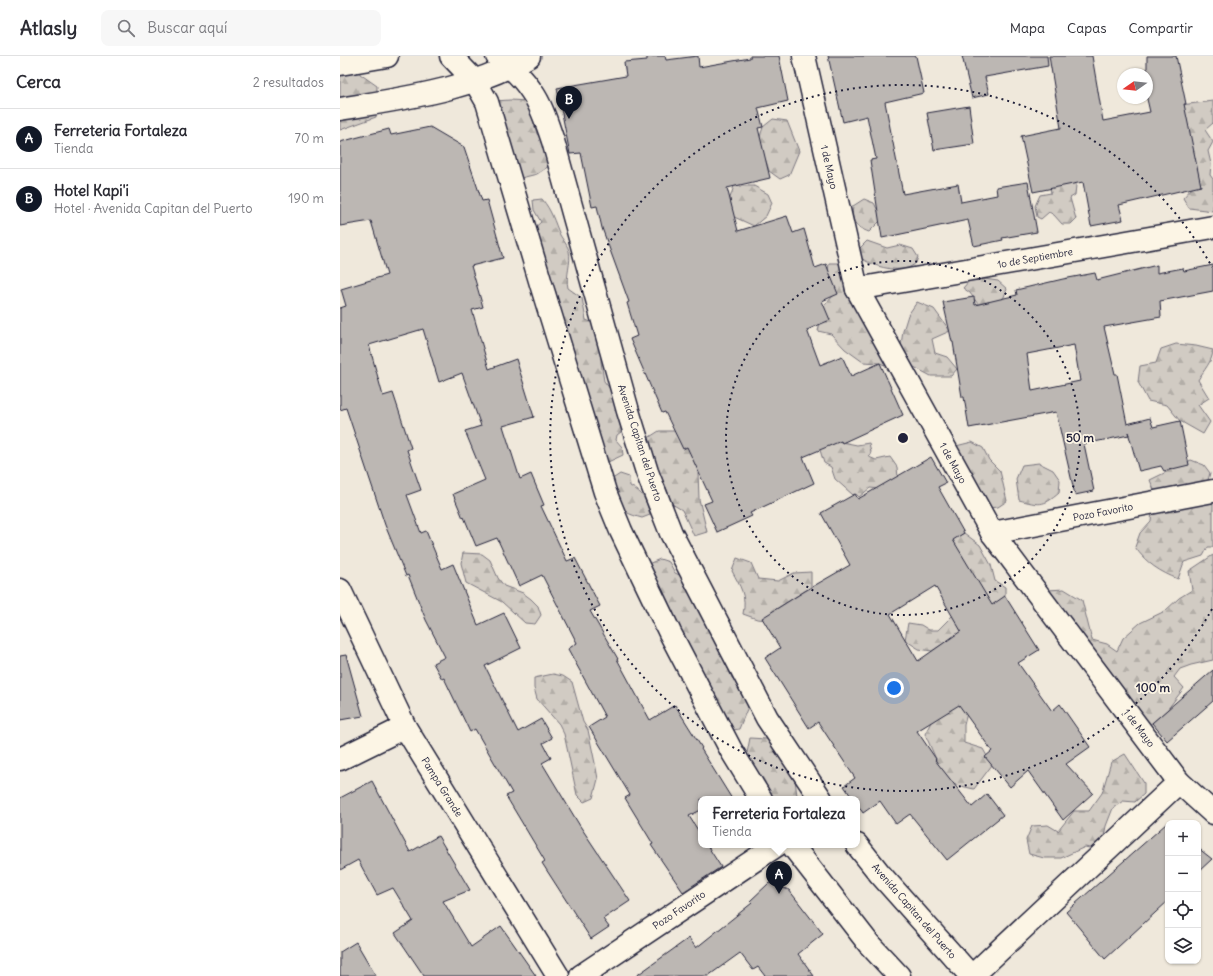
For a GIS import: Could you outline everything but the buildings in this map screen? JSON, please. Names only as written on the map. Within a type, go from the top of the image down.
[{"type":"street","points":[[340,64],[387,56]]},
{"type":"street","points":[[451,56],[475,81],[488,102],[541,284],[605,492],[621,531],[670,633],[731,750],[759,796]]},
{"type":"street","points":[[340,109],[420,96],[475,81],[504,62],[529,56]]},
{"type":"street","name":"1 de Mayo","points":[[804,56],[857,289],[992,533],[1179,782],[1213,813]]},
{"type":"street","name":"Avenida Capitan del Puerto","points":[[504,62],[532,91],[553,140],[628,411],[647,472],[671,532],[764,713],[820,796]]},
{"type":"street","name":"1o de Septiembre","points":[[857,289],[1213,227]]},
{"type":"street","name":"Pozo Favorito","points":[[992,533],[1213,491]]},
{"type":"street","name":"Pampa Grande","points":[[340,590],[405,727],[558,976]]},
{"type":"street","points":[[340,759],[405,727]]},
{"type":"street","points":[[972,976],[1179,782]]},
{"type":"street","name":"Pozo Favorito","points":[[581,976],[773,848]]},
{"type":"street","points":[[794,848],[869,944],[899,976]]},
{"type":"street","name":"Avenida Capitan del Puerto","points":[[859,848],[880,874],[972,976]]},
{"type":"green space","points":[[340,56],[356,56],[360,74],[377,86],[376,117],[340,130]]},
{"type":"green space","points":[[494,101],[528,101],[537,134],[545,143],[552,164],[537,174],[521,178]]},
{"type":"green space","points":[[1213,101],[1213,123],[1205,130],[1213,142],[1208,151],[1211,164],[1210,175],[1213,179],[1213,211],[1189,208],[1183,198],[1193,187],[1181,105]]},
{"type":"green space","points":[[773,119],[787,121],[799,151],[789,175],[780,179],[769,171],[766,161],[757,147],[763,127]]},
{"type":"green space","points":[[1046,163],[1074,176],[1076,185],[1075,195],[1070,198],[1076,219],[1071,224],[1062,224],[1049,212],[1041,219],[1037,217],[1035,206],[1040,195],[1051,193]]},
{"type":"green space","points":[[734,186],[754,186],[768,194],[772,203],[766,216],[754,226],[732,216],[730,198]]},
{"type":"green space","points":[[542,199],[551,212],[560,235],[567,245],[570,255],[567,279],[568,288],[582,298],[586,320],[596,324],[602,331],[601,362],[604,381],[627,411],[621,432],[617,435],[616,440],[622,447],[623,455],[608,462],[602,463],[532,230],[541,222],[534,210],[533,200]]},
{"type":"green space","points":[[864,199],[874,203],[882,219],[869,232],[857,226],[853,220],[853,206]]},
{"type":"green space","points":[[867,241],[887,248],[900,245],[913,249],[918,257],[916,263],[908,268],[902,269],[883,268],[871,264],[861,258],[859,249]]},
{"type":"green space","points":[[829,263],[842,263],[842,275],[852,293],[894,356],[887,366],[880,363],[863,362],[845,349],[831,334],[818,331],[824,306],[834,295],[828,273]]},
{"type":"green space","points":[[984,279],[998,281],[1007,289],[1002,302],[978,304],[970,293],[963,288],[969,281]]},
{"type":"green space","points":[[917,302],[934,309],[950,331],[932,339],[935,353],[947,357],[957,369],[951,376],[931,376],[912,366],[900,352],[903,331],[908,315]]},
{"type":"green space","points":[[1176,344],[1196,346],[1213,350],[1210,362],[1198,380],[1209,398],[1198,405],[1210,422],[1203,434],[1180,421],[1167,405],[1148,401],[1138,382],[1140,366],[1156,363],[1161,349]]},
{"type":"green space","points":[[659,431],[675,431],[695,453],[698,472],[699,499],[707,532],[694,536],[682,510],[672,504],[666,487],[651,475],[646,455],[648,438]]},
{"type":"green space","points":[[837,441],[857,445],[869,443],[871,452],[869,457],[876,460],[890,457],[897,467],[898,478],[881,489],[870,488],[859,497],[856,494],[853,495],[835,479],[831,467],[824,463],[819,447]]},
{"type":"green space","points":[[972,442],[983,448],[989,460],[1000,471],[1007,501],[998,507],[988,508],[956,446]]},
{"type":"green space","points":[[1191,460],[1204,465],[1210,473],[1206,487],[1213,498],[1213,547],[1208,547],[1203,556],[1184,562],[1178,579],[1154,566],[1139,553],[1135,547],[1140,533],[1151,521],[1156,495],[1150,480]]},
{"type":"green space","points":[[1039,463],[1053,470],[1060,480],[1059,493],[1049,501],[1040,504],[1019,500],[1016,479],[1022,465]]},
{"type":"green space","points":[[620,474],[629,477],[630,486],[638,491],[644,498],[650,515],[642,518],[627,512],[619,505],[611,480]]},
{"type":"green space","points":[[964,533],[980,545],[991,565],[995,581],[1005,587],[1005,596],[960,642],[947,641],[932,651],[919,649],[905,640],[908,623],[921,625],[929,630],[938,630],[952,616],[973,604],[954,550],[953,539]]},
{"type":"green space","points":[[463,553],[482,554],[490,560],[498,578],[504,586],[523,593],[531,599],[538,606],[541,615],[535,624],[525,623],[502,602],[466,583],[461,563]]},
{"type":"green space","points":[[1213,555],[1213,660],[1180,669],[1174,677],[1184,688],[1167,710],[1141,732],[1048,590],[1064,589],[1082,600],[1092,640],[1107,644],[1117,651],[1123,638],[1140,623],[1165,611],[1179,598],[1192,590],[1189,571]]},
{"type":"green space","points":[[737,558],[751,563],[758,579],[778,581],[794,573],[811,572],[811,587],[776,609],[768,620],[757,619],[743,614],[743,596],[740,586],[732,571]]},
{"type":"green space","points":[[660,559],[669,562],[675,573],[684,577],[713,630],[732,678],[756,696],[747,709],[739,729],[728,731],[706,691],[707,678],[695,665],[648,564]]},
{"type":"green space","points":[[553,674],[563,676],[572,682],[583,722],[588,730],[598,779],[593,798],[584,802],[577,795],[564,734],[559,724],[537,699],[534,688],[534,678]]},
{"type":"green space","points":[[943,696],[959,705],[969,705],[964,725],[964,743],[983,749],[992,765],[974,789],[952,784],[939,777],[936,759],[925,734],[931,722],[919,703]]},
{"type":"green space","points":[[750,738],[782,740],[795,779],[797,796],[763,796],[748,769],[747,753]]},
{"type":"green space","points":[[1125,754],[1144,783],[1144,794],[1135,802],[1123,801],[1113,808],[1106,826],[1103,842],[1098,850],[1085,847],[1061,858],[1044,858],[1029,854],[1026,840],[1032,826],[1048,825],[1058,831],[1074,811],[1089,811],[1102,793],[1111,762]]},
{"type":"place","name":"Hotel Kapi'i","points":[[569,119]]},
{"type":"place","name":"Ferreteria Fortaleza","points":[[779,894]]}]
